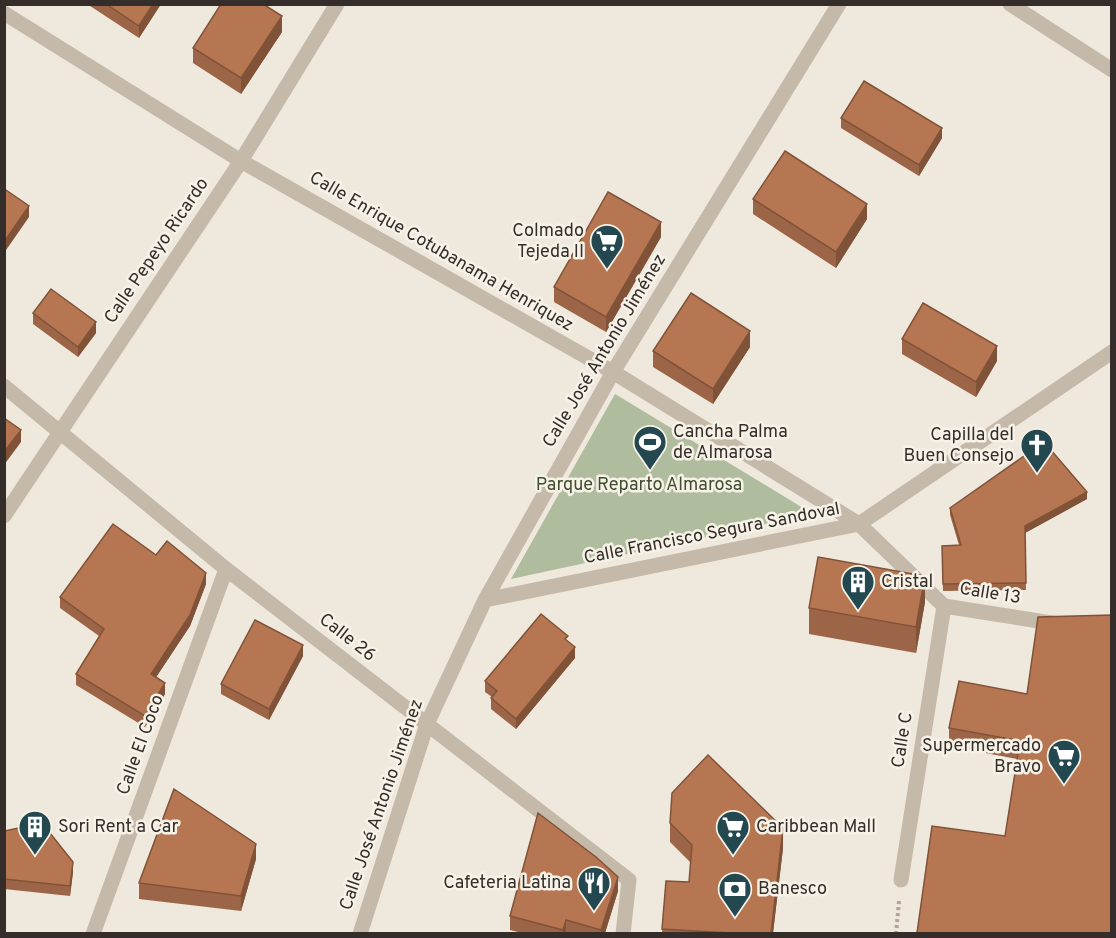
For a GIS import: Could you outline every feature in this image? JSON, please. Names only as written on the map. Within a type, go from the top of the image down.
[{"type":"street","name":"Calle Pepeyo Ricardo","points":[[4,516],[241,161],[337,4]]},
{"type":"street","name":"Calle José Antonio Jiménez","points":[[360,933],[427,724],[484,600],[613,372],[839,4]]},
{"type":"street","points":[[1010,4],[1112,70]]},
{"type":"street","name":"Calle Enrique Cotubanama Henriquez","points":[[4,13],[241,161],[613,372],[859,524]]},
{"type":"street","name":"Calle Francisco Segura Sandoval","points":[[484,600],[859,524],[1112,352]]},
{"type":"street","name":"Calle 26","points":[[4,386],[226,569],[629,880],[623,933]]},
{"type":"street","name":"Calle 13","points":[[859,524],[944,606],[1052,624],[1076,622]]},
{"type":"street","name":"Calle El Coco","points":[[93,933],[226,569]]},
{"type":"street","name":"Calle C","points":[[901,879],[944,606]]},
{"type":"path","points":[[896,933],[901,879]]},
{"type":"green space","name":"Parque Reparto Almarosa","points":[[615,394],[813,514],[511,579]]},
{"type":"building","points":[[106,4],[153,4],[139,26]]},
{"type":"building","points":[[221,4],[263,4],[282,16],[241,78],[193,48]]},
{"type":"building","points":[[864,81],[942,128],[919,165],[841,118]]},
{"type":"building","points":[[785,151],[867,204],[836,252],[753,199]]},
{"type":"building","points":[[6,190],[29,206],[4,242],[4,191]]},
{"type":"building","name":"Colmado Tejeda II","points":[[608,192],[661,222],[606,317],[554,287]]},
{"type":"building","points":[[51,289],[96,322],[78,347],[33,313]]},
{"type":"building","points":[[691,293],[750,331],[713,389],[653,351]]},
{"type":"building","points":[[923,303],[997,346],[976,382],[902,339]]},
{"type":"building","points":[[4,418],[21,430],[4,452]]},
{"type":"building","points":[[1044,442],[1087,492],[1025,526],[1026,583],[943,584],[942,546],[961,545],[950,508]]},
{"type":"building","points":[[113,524],[156,555],[167,541],[206,573],[190,615],[151,674],[165,683],[145,716],[76,674],[104,629],[60,597]]},
{"type":"building","points":[[818,557],[925,576],[916,627],[809,608]]},
{"type":"building","points":[[541,614],[568,636],[565,639],[575,647],[516,719],[491,698],[497,691],[485,681]]},
{"type":"building","name":"Supermercado Bravo","points":[[1112,615],[1112,933],[917,933],[932,826],[1005,836],[1020,741],[949,728],[959,681],[1027,694],[1038,617]]},
{"type":"building","points":[[255,620],[303,645],[269,709],[221,684]]},
{"type":"building","name":"Caribbean Mall","points":[[708,755],[783,828],[771,933],[662,929],[666,881],[689,882],[692,845],[670,823],[672,793]]},
{"type":"building","points":[[174,789],[256,844],[241,896],[139,883]]},
{"type":"building","points":[[538,813],[596,857],[618,877],[601,930],[566,920],[563,930],[510,916]]},
{"type":"building","name":"Sori Rent a Car","points":[[42,823],[73,862],[70,886],[4,879],[4,831]]},
{"type":"place","name":"Colmado Tejeda II","points":[[607,270]]},
{"type":"place","name":"Cancha Palma de Almarosa","points":[[650,471]]},
{"type":"place","name":"Capilla del Buen Consejo","points":[[1037,474]]},
{"type":"place","name":"Cristal","points":[[858,611]]},
{"type":"place","name":"Supermercado Bravo","points":[[1064,785]]},
{"type":"place","name":"Sori Rent a Car","points":[[35,856]]},
{"type":"place","name":"Caribbean Mall","points":[[733,856]]},
{"type":"place","name":"Cafeteria Latina","points":[[594,912]]},
{"type":"place","name":"Banesco","points":[[735,918]]}]
